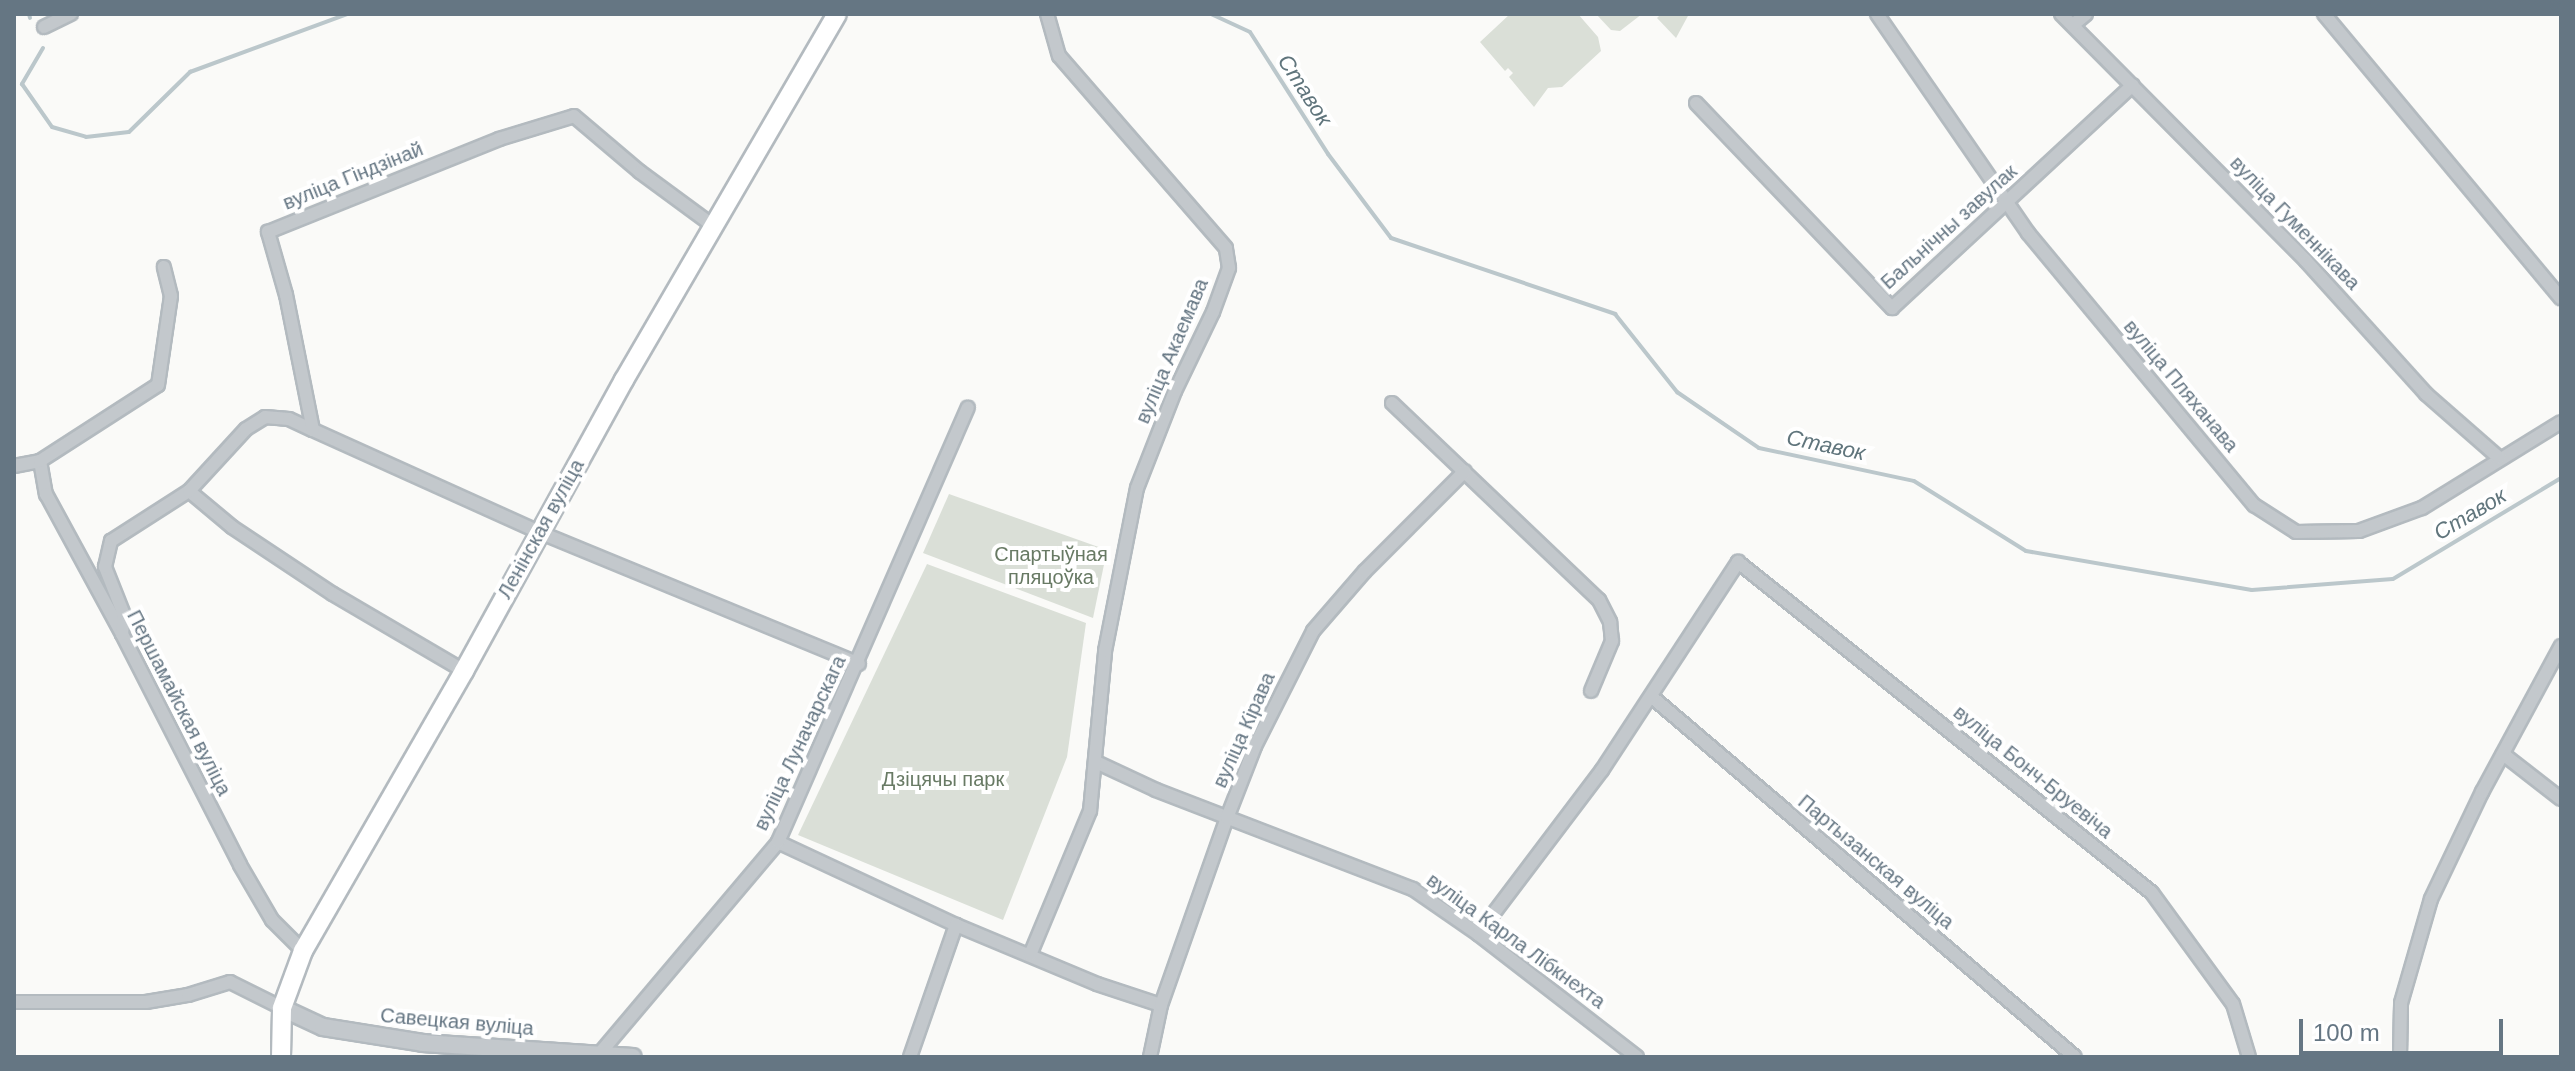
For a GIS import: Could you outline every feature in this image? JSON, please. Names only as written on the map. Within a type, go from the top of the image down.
[{"type":"main road","name":"Ленінская вуліца","points":[[281,1057],[282,1008],[303,951],[464,671],[539,532],[837,14]]},
{"type":"street","points":[[44,27],[71,14]]},
{"type":"street","name":"вуліца Акаемава","points":[[1030,955],[1090,811],[1105,651],[1137,488],[1229,268],[1226,248],[1059,56],[1047,14]]},
{"type":"street","name":"вуліца Пляханава","points":[[1877,14],[2007,204],[2254,505],[2296,532],[2359,531],[2422,508],[2561,422]]},
{"type":"street","name":"вуліца Гуменнікава","points":[[2061,14],[2306,261],[2426,394],[2499,458]]},
{"type":"street","points":[[2073,25],[2086,14]]},
{"type":"street","points":[[2324,14],[2561,298]]},
{"type":"street","name":"Бальнічны завулак","points":[[1696,103],[1892,308],[2133,85]]},
{"type":"street","name":"вуліца Гіндзінай","points":[[313,430],[286,295],[268,232],[499,139],[574,116],[640,172],[715,227]]},
{"type":"street","points":[[14,466],[40,461],[158,385],[171,296],[164,267]]},
{"type":"street","points":[[1392,403],[1599,600],[1610,622],[1612,641],[1591,691]]},
{"type":"street","name":"вуліца Луначарскага","points":[[600,1053],[778,842],[859,664],[968,408]]},
{"type":"street","points":[[122,634],[124,615],[105,567],[111,541],[189,491],[246,429],[265,417],[289,419],[539,532],[859,664]]},
{"type":"street","name":"Першамайская вуліца","points":[[40,461],[46,494],[122,634],[240,865],[272,920],[303,951]]},
{"type":"street","name":"вуліца Кірава","points":[[1150,1057],[1161,1005],[1227,818],[1255,746],[1313,631],[1365,571],[1465,471]]},
{"type":"street","points":[[189,491],[232,527],[333,594],[464,671]]},
{"type":"street","name":"вуліца Бонч-Бруевіча","points":[[1652,697],[1738,562],[2152,893],[2233,1004],[2249,1057]]},
{"type":"street","points":[[2400,1057],[2401,1003],[2431,899],[2561,646]]},
{"type":"street","points":[[1478,934],[1595,781],[1652,697]]},
{"type":"street","name":"Партызанская вуліца","points":[[1652,697],[2075,1057]]},
{"type":"street","points":[[2503,754],[2561,799]]},
{"type":"street","name":"вуліца Карла Лібкнехта","points":[[1096,762],[1227,818],[1413,889],[1478,934],[1637,1057]]},
{"type":"street","points":[[778,842],[956,925],[1097,984],[1161,1005]]},
{"type":"street","points":[[910,1057],[956,925]]},
{"type":"street","points":[[14,1002],[146,1002],[188,995],[230,982],[282,1008]]},
{"type":"street","name":"Савецкая вуліца","points":[[282,1008],[323,1027],[423,1043],[633,1057]]},
{"type":"green space","points":[[1510,14],[1578,14],[1598,37],[1601,51],[1562,87],[1548,88],[1534,107],[1509,77],[1513,73],[1508,68],[1505,71],[1480,42]]},
{"type":"green space","points":[[1596,14],[1642,14],[1620,31],[1611,30]]},
{"type":"green space","points":[[1661,14],[1689,14],[1676,38],[1657,18]]},
{"type":"green space","name":"Спартыўная пляцоўка","points":[[949,494],[1107,550],[1093,618],[923,553]]},
{"type":"green space","name":"Дзіцячы парк","points":[[927,564],[1086,623],[1067,757],[1003,920],[798,835]]},
{"type":"waterway","name":"Ставок","points":[[29,14],[30,18]]},
{"type":"waterway","name":"Ставок","points":[[43,48],[22,84],[52,127],[86,137],[129,132],[190,72],[348,14]]},
{"type":"waterway","name":"Ставок","points":[[1211,14],[1250,32],[1328,154],[1391,238],[1615,314],[1677,392],[1759,448],[1914,481],[2026,551],[2252,590],[2393,579],[2561,478]]}]
